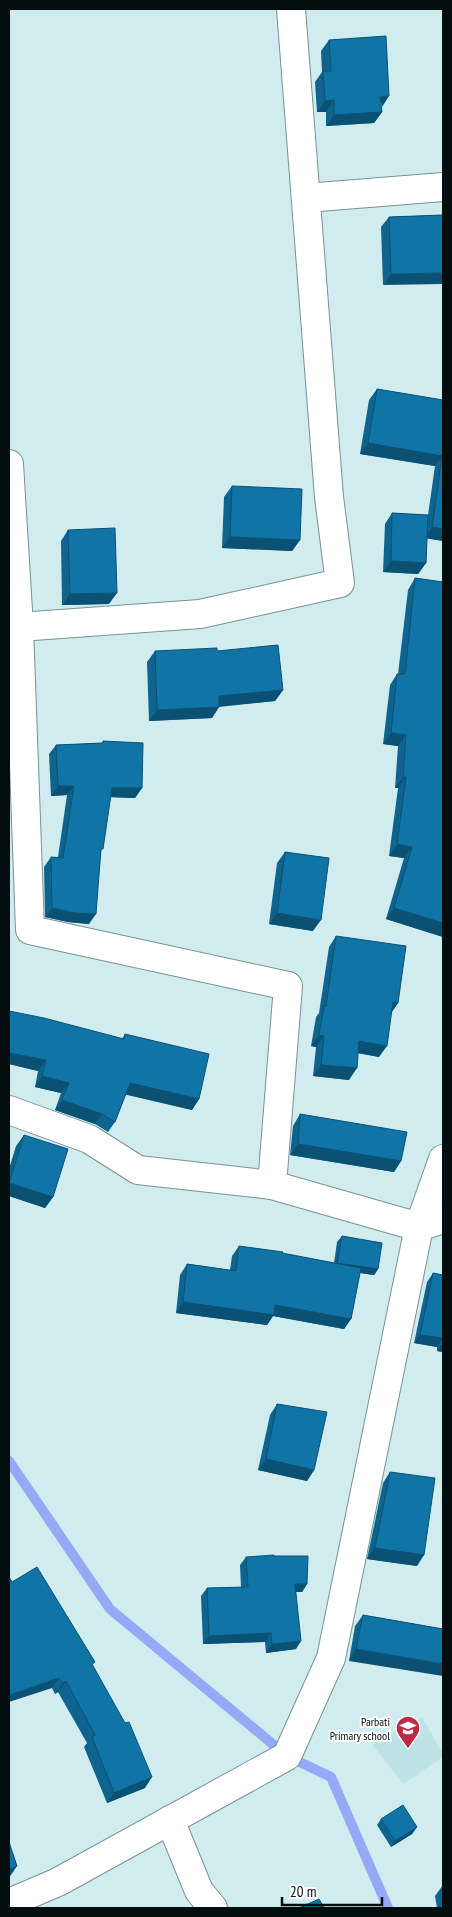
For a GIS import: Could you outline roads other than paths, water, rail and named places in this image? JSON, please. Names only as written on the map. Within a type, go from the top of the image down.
[{"type":"street","points":[[19,627],[200,614],[340,583],[329,497],[291,9]]},
{"type":"street","points":[[306,198],[443,187]]},
{"type":"street","points":[[9,464],[11,544],[19,627],[30,930],[288,986],[272,1185]]},
{"type":"street","points":[[9,1110],[89,1140],[138,1170],[272,1185],[431,1223]]},
{"type":"street","points":[[9,1903],[58,1882],[287,1756],[330,1658],[431,1223],[443,1159]]},
{"type":"street","points":[[170,1820],[199,1891],[213,1908]]},
{"type":"waterway","points":[[9,1461],[110,1609],[287,1756],[331,1777],[388,1908]]},
{"type":"place","name":"Parbati Primary school","points":[[408,1749]]}]
